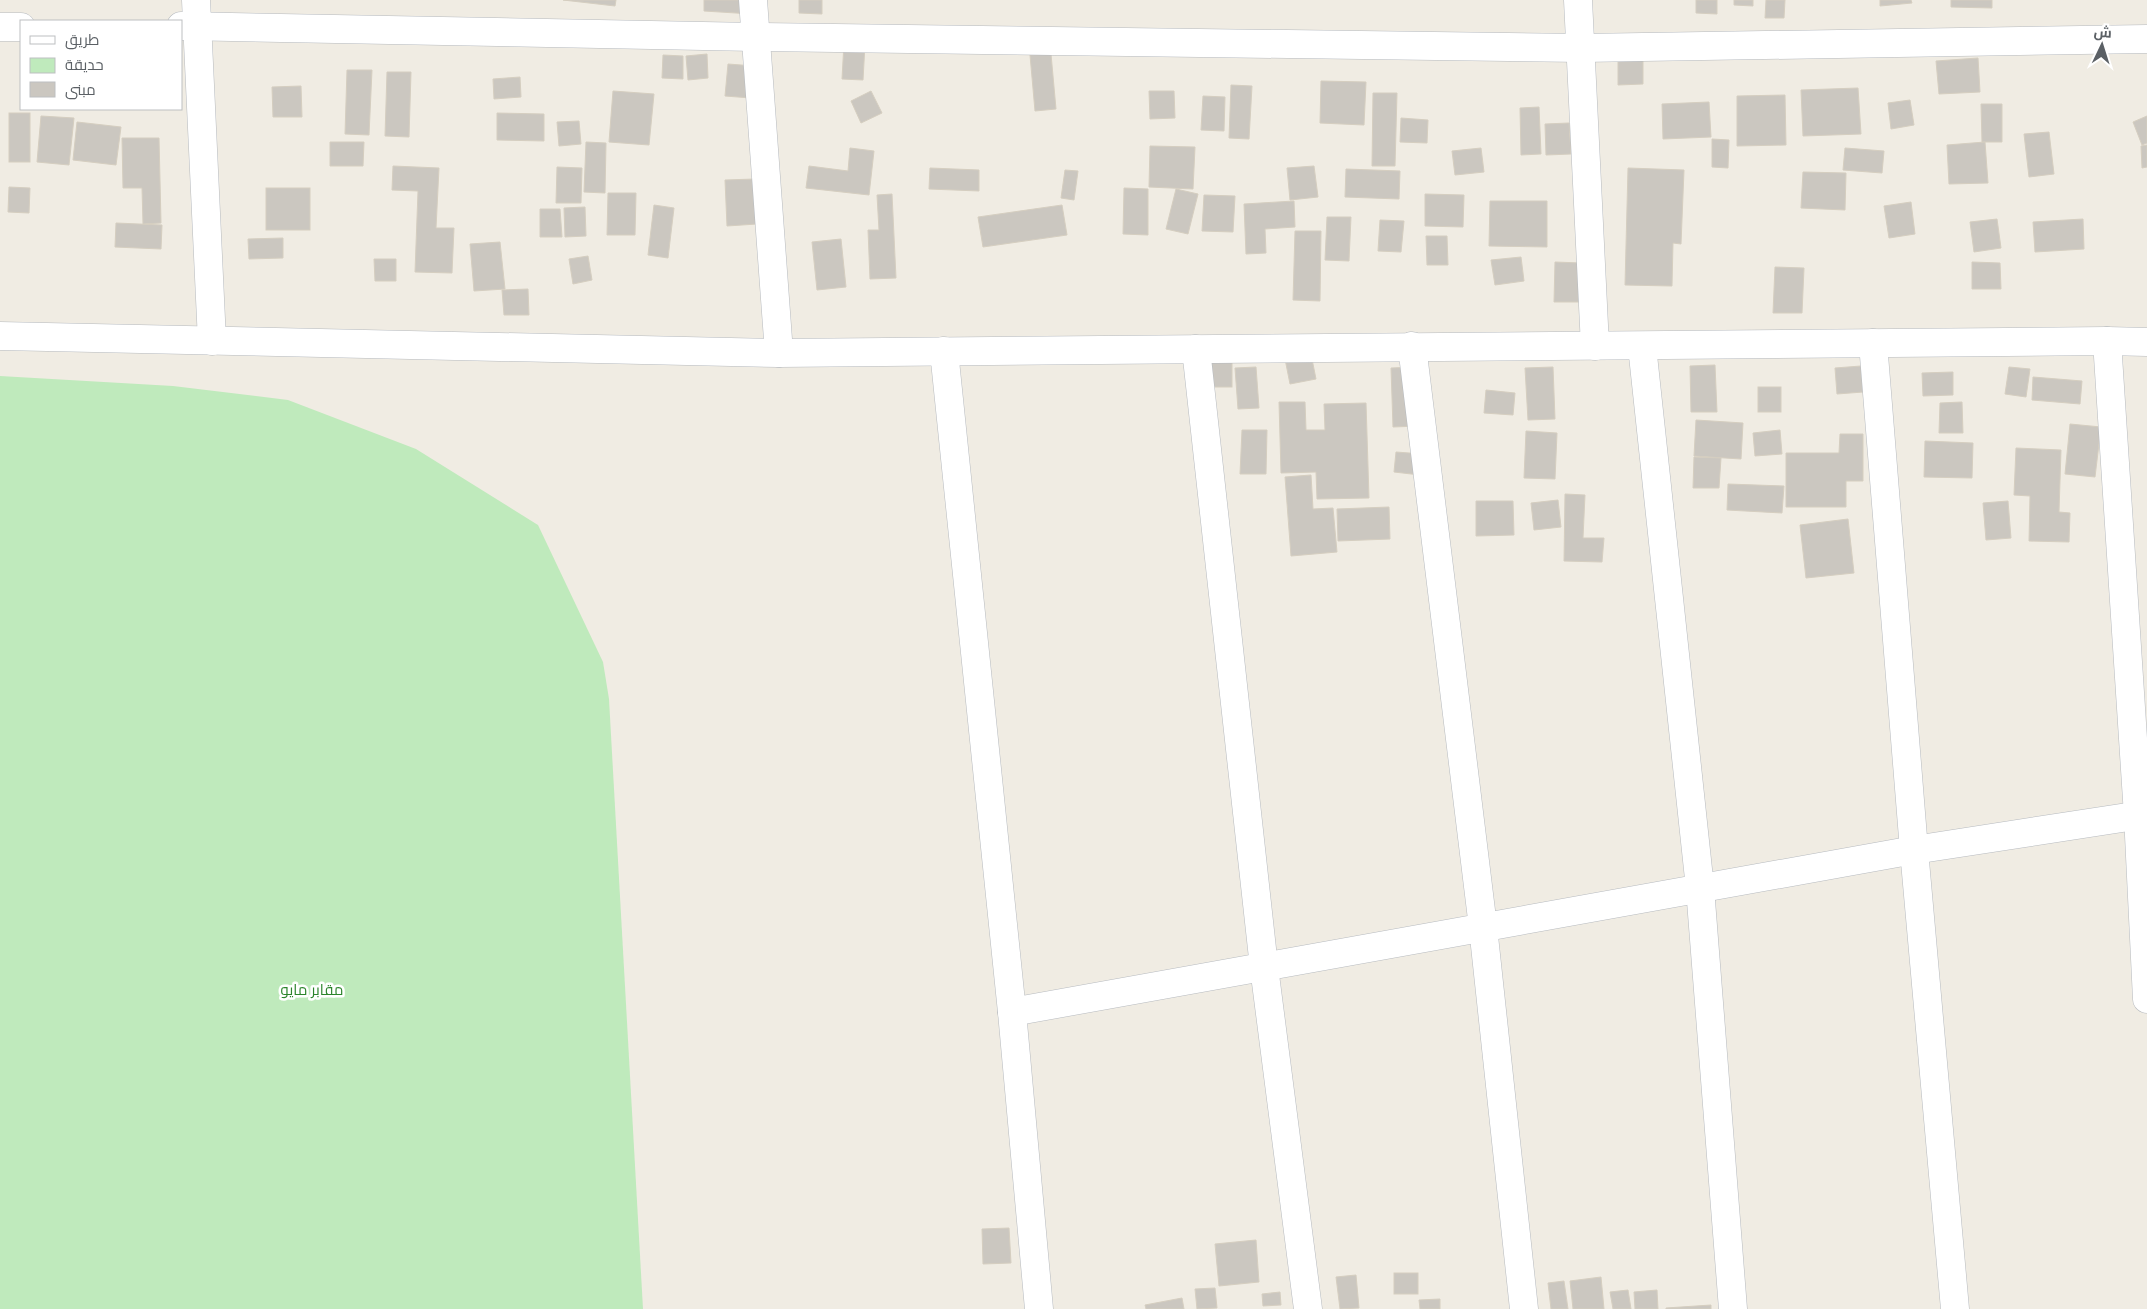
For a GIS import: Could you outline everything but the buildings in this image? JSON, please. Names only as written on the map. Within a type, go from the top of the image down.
[{"type":"street","points":[[753,0],[779,353]]},
{"type":"street","points":[[1578,0],[1582,48],[1595,346]]},
{"type":"street","points":[[212,341],[192,17],[755,37],[1582,48],[2147,39]]},
{"type":"street","points":[[0,27],[20,26]]},
{"type":"street","points":[[0,336],[779,353],[1412,346],[2147,342]]},
{"type":"street","points":[[2107,341],[2142,814],[2147,999]]},
{"type":"street","points":[[1873,343],[1914,850],[1955,1309]]},
{"type":"street","points":[[1412,346],[1483,927],[1524,1309]]},
{"type":"street","points":[[1642,346],[1700,888],[1733,1309]]},
{"type":"street","points":[[1196,349],[1264,967],[1308,1309]]},
{"type":"street","points":[[944,351],[1012,1012],[1039,1309]]},
{"type":"street","points":[[1012,1012],[1914,850],[2142,814]]},
{"type":"green space","name":"مقابر مايو","points":[[0,376],[173,386],[288,400],[416,449],[538,525],[603,662],[609,699],[643,1309],[0,1309]]}]
